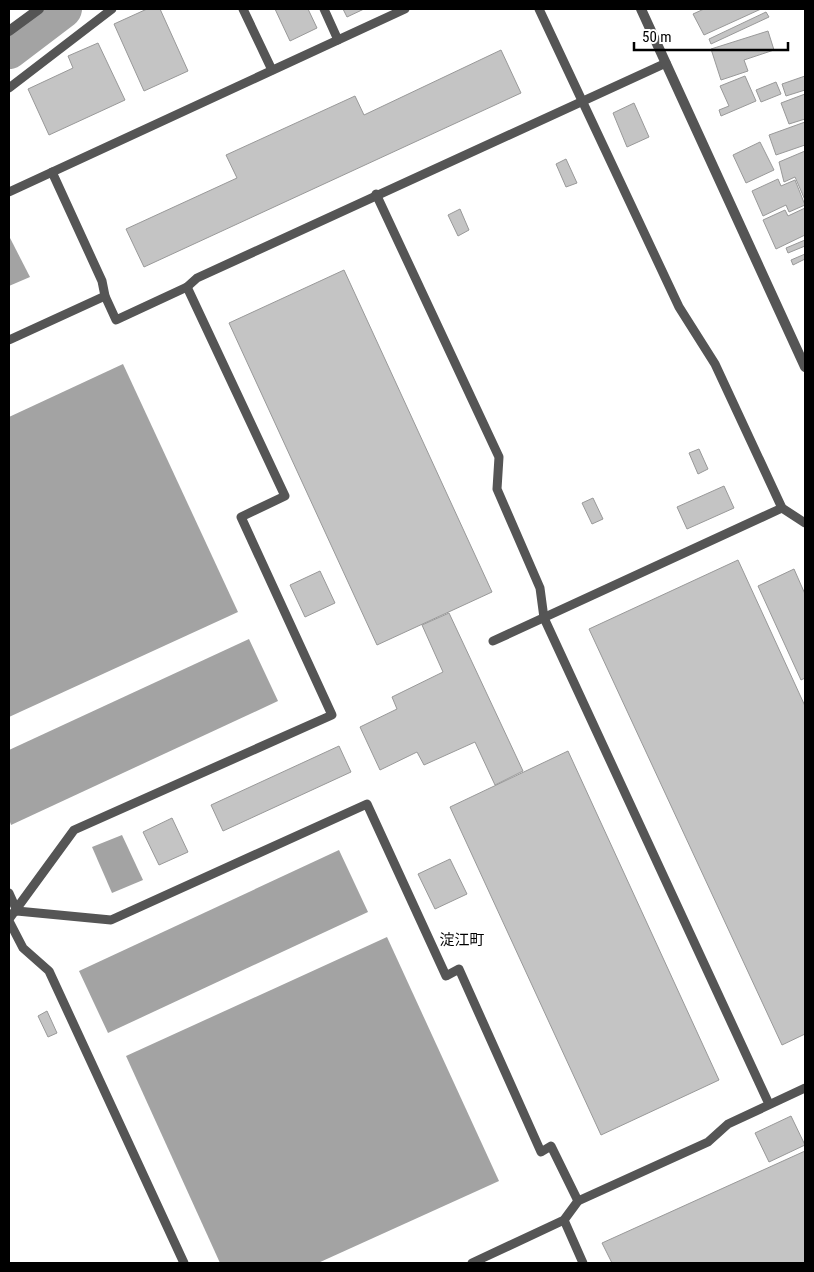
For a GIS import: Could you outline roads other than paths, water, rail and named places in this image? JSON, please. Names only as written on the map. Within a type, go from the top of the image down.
[{"type":"street","points":[[9,32],[39,9]]},
{"type":"street","points":[[641,9],[805,367]]},
{"type":"lane","points":[[9,88],[112,9]]},
{"type":"lane","points":[[243,9],[272,70]]},
{"type":"lane","points":[[324,9],[338,40]]},
{"type":"lane","points":[[9,192],[405,9]]},
{"type":"lane","points":[[539,9],[679,308],[715,364],[782,508],[805,523]]},
{"type":"lane","points":[[52,172],[102,281],[105,296],[116,320],[187,287],[196,278],[376,194],[666,63]]},
{"type":"lane","points":[[376,194],[499,457],[497,489],[540,588],[544,618],[770,1104]]},
{"type":"lane","points":[[184,1263],[49,971],[23,948],[9,920],[74,830],[332,715],[241,517],[285,496],[187,287]]},
{"type":"lane","points":[[9,340],[105,296]]},
{"type":"lane","points":[[493,641],[782,508]]},
{"type":"lane","points":[[17,911],[111,920],[367,804],[446,976],[458,969],[541,1152],[551,1146],[578,1201]]},
{"type":"lane","points":[[9,893],[17,911]]},
{"type":"lane","points":[[472,1263],[564,1220],[578,1201],[708,1142],[728,1124],[805,1088]]},
{"type":"lane","points":[[564,1220],[584,1263]]},
{"type":"waterway","points":[[9,50],[63,9]]},
{"type":"district","name":"淀江町","points":[[462,940]]}]
